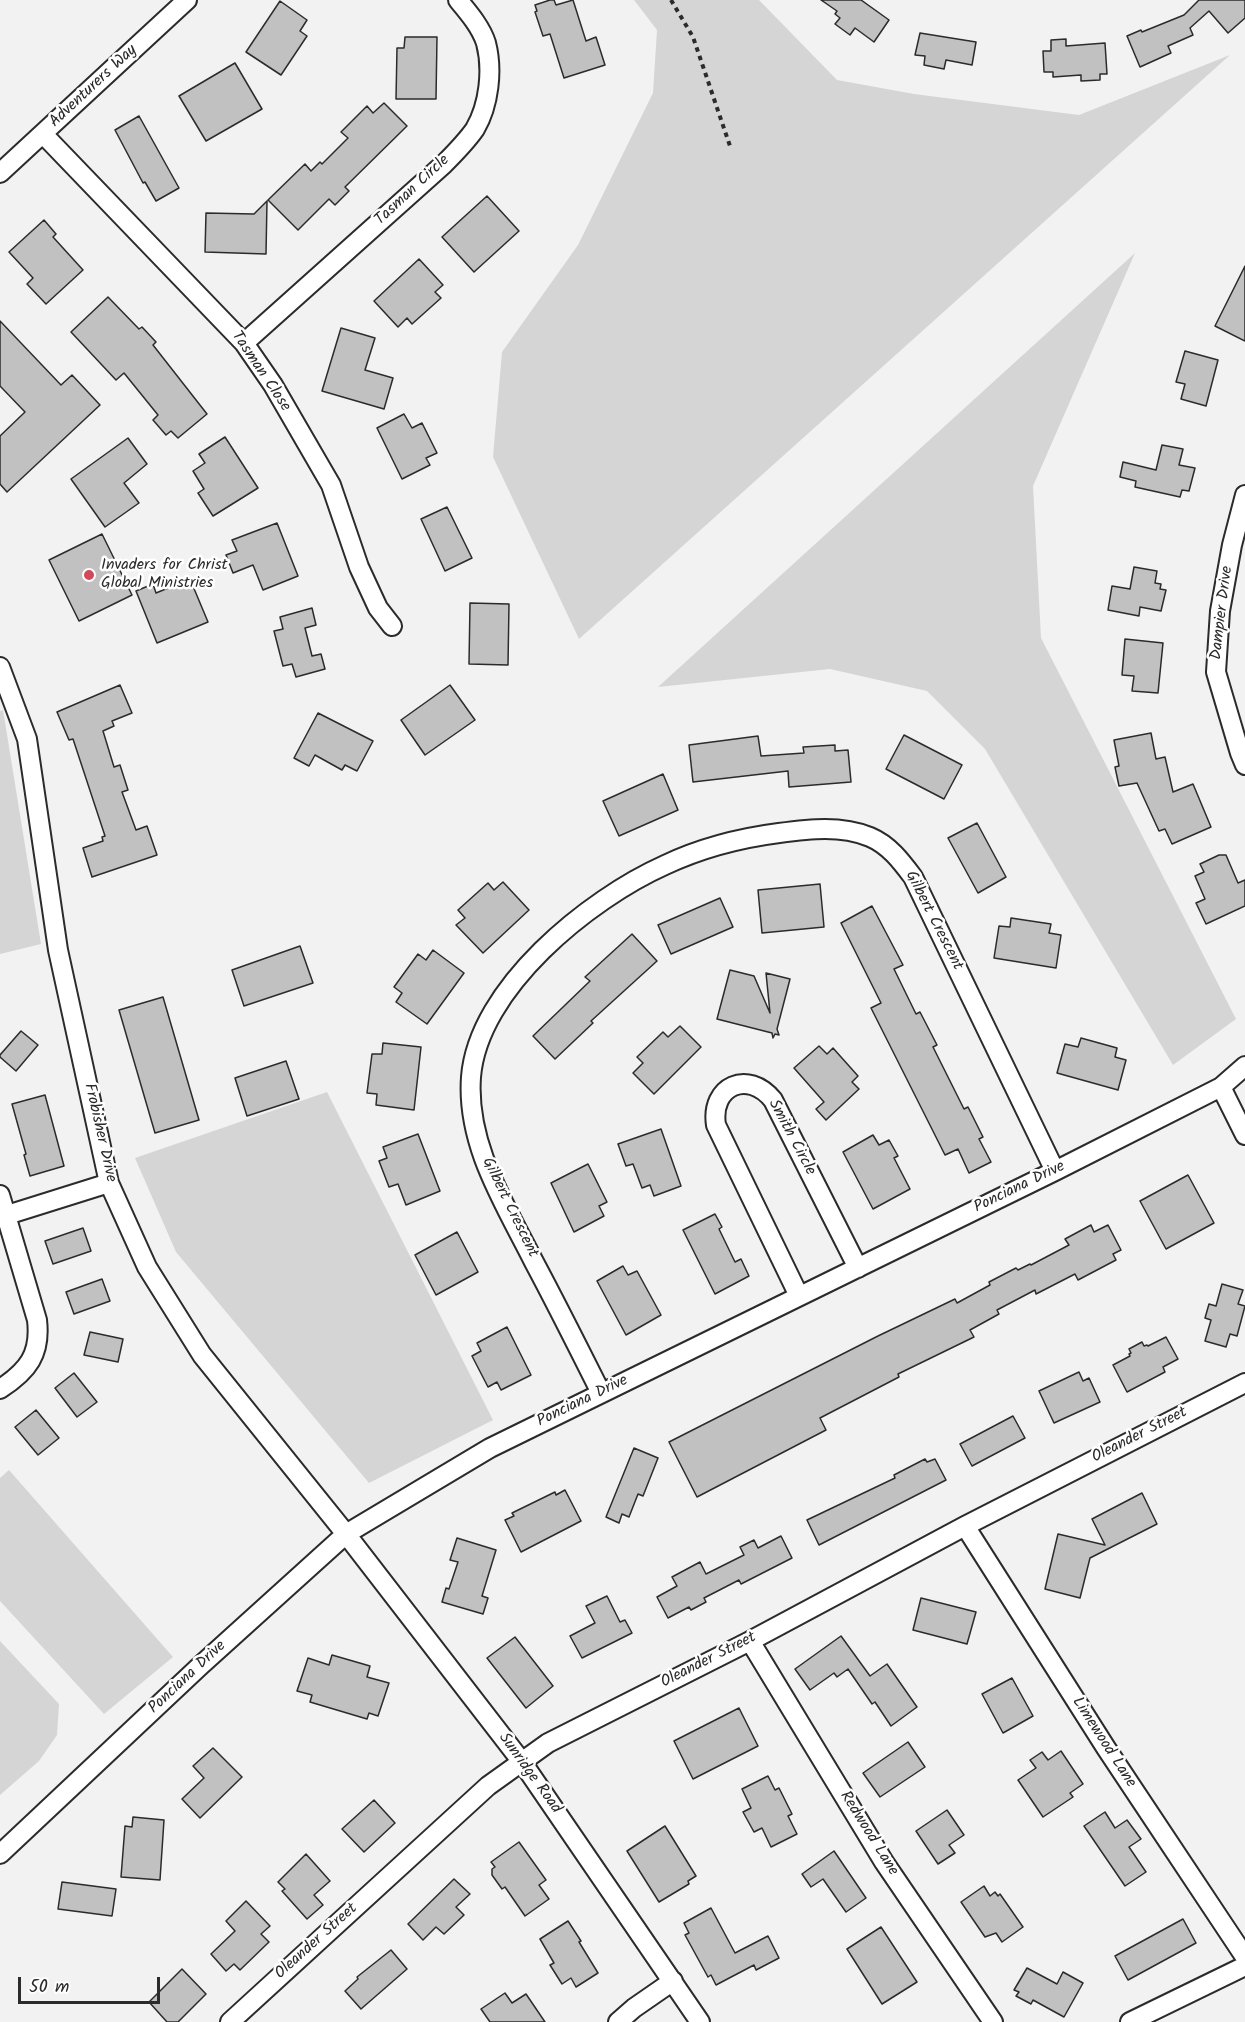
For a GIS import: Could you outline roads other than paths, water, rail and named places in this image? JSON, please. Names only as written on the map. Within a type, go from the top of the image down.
[{"type":"street","name":"Adventurers Way","points":[[0,173],[187,0]]},
{"type":"street","name":"Tasman Circle","points":[[244,343],[444,164],[465,143],[476,127],[483,110],[489,64],[485,42],[477,25],[458,0]]},
{"type":"street","name":"Tasman Close","points":[[43,134],[244,343],[273,385],[331,485],[359,567],[378,608],[392,626]]},
{"type":"street","name":"Dampier Drive","points":[[1245,495],[1238,545],[1220,610],[1216,672],[1245,765]]},
{"type":"street","name":"Frobisher Drive","points":[[0,668],[27,739],[58,950],[109,1183],[147,1267],[202,1355],[346,1534]]},
{"type":"street","name":"Gilbert Crescent","points":[[601,1393],[483,1158],[472,1105],[471,1078],[475,1054],[485,1026],[517,978],[536,957],[592,908],[638,878],[665,865],[726,843],[757,836],[818,829],[850,830],[872,838],[893,852],[913,877],[1055,1171]]},
{"type":"street","name":"Ponciana Drive","points":[[0,1854],[200,1666],[346,1534],[490,1448],[1055,1171],[1221,1087],[1245,1066]]},
{"type":"street","name":"Smith Circle","points":[[799,1296],[716,1125],[714,1113],[716,1104],[723,1092],[731,1086],[743,1083],[754,1084],[765,1090],[773,1100],[858,1268]]},
{"type":"street","points":[[1221,1087],[1245,1136]]},
{"type":"street","points":[[7,1215],[109,1183]]},
{"type":"street","points":[[0,1195],[37,1320],[38,1332],[37,1346],[32,1358],[13,1380],[0,1389]]},
{"type":"street","name":"Oleander Street","points":[[230,2022],[488,1786],[548,1743],[750,1641],[964,1527],[1245,1383]]},
{"type":"street","name":"Limewood Lane","points":[[964,1527],[1106,1748],[1245,1957]]},
{"type":"street","name":"Sunridge Road","points":[[346,1534],[522,1762],[700,2022]]},
{"type":"street","name":"Redwood Lane","points":[[750,1641],[884,1862],[993,2022]]},
{"type":"street","points":[[1130,2022],[1245,1966]]},
{"type":"street","points":[[618,2022],[673,1981]]},
{"type":"place","name":"Invaders for Christ Global Ministries","points":[[89,575]]}]
